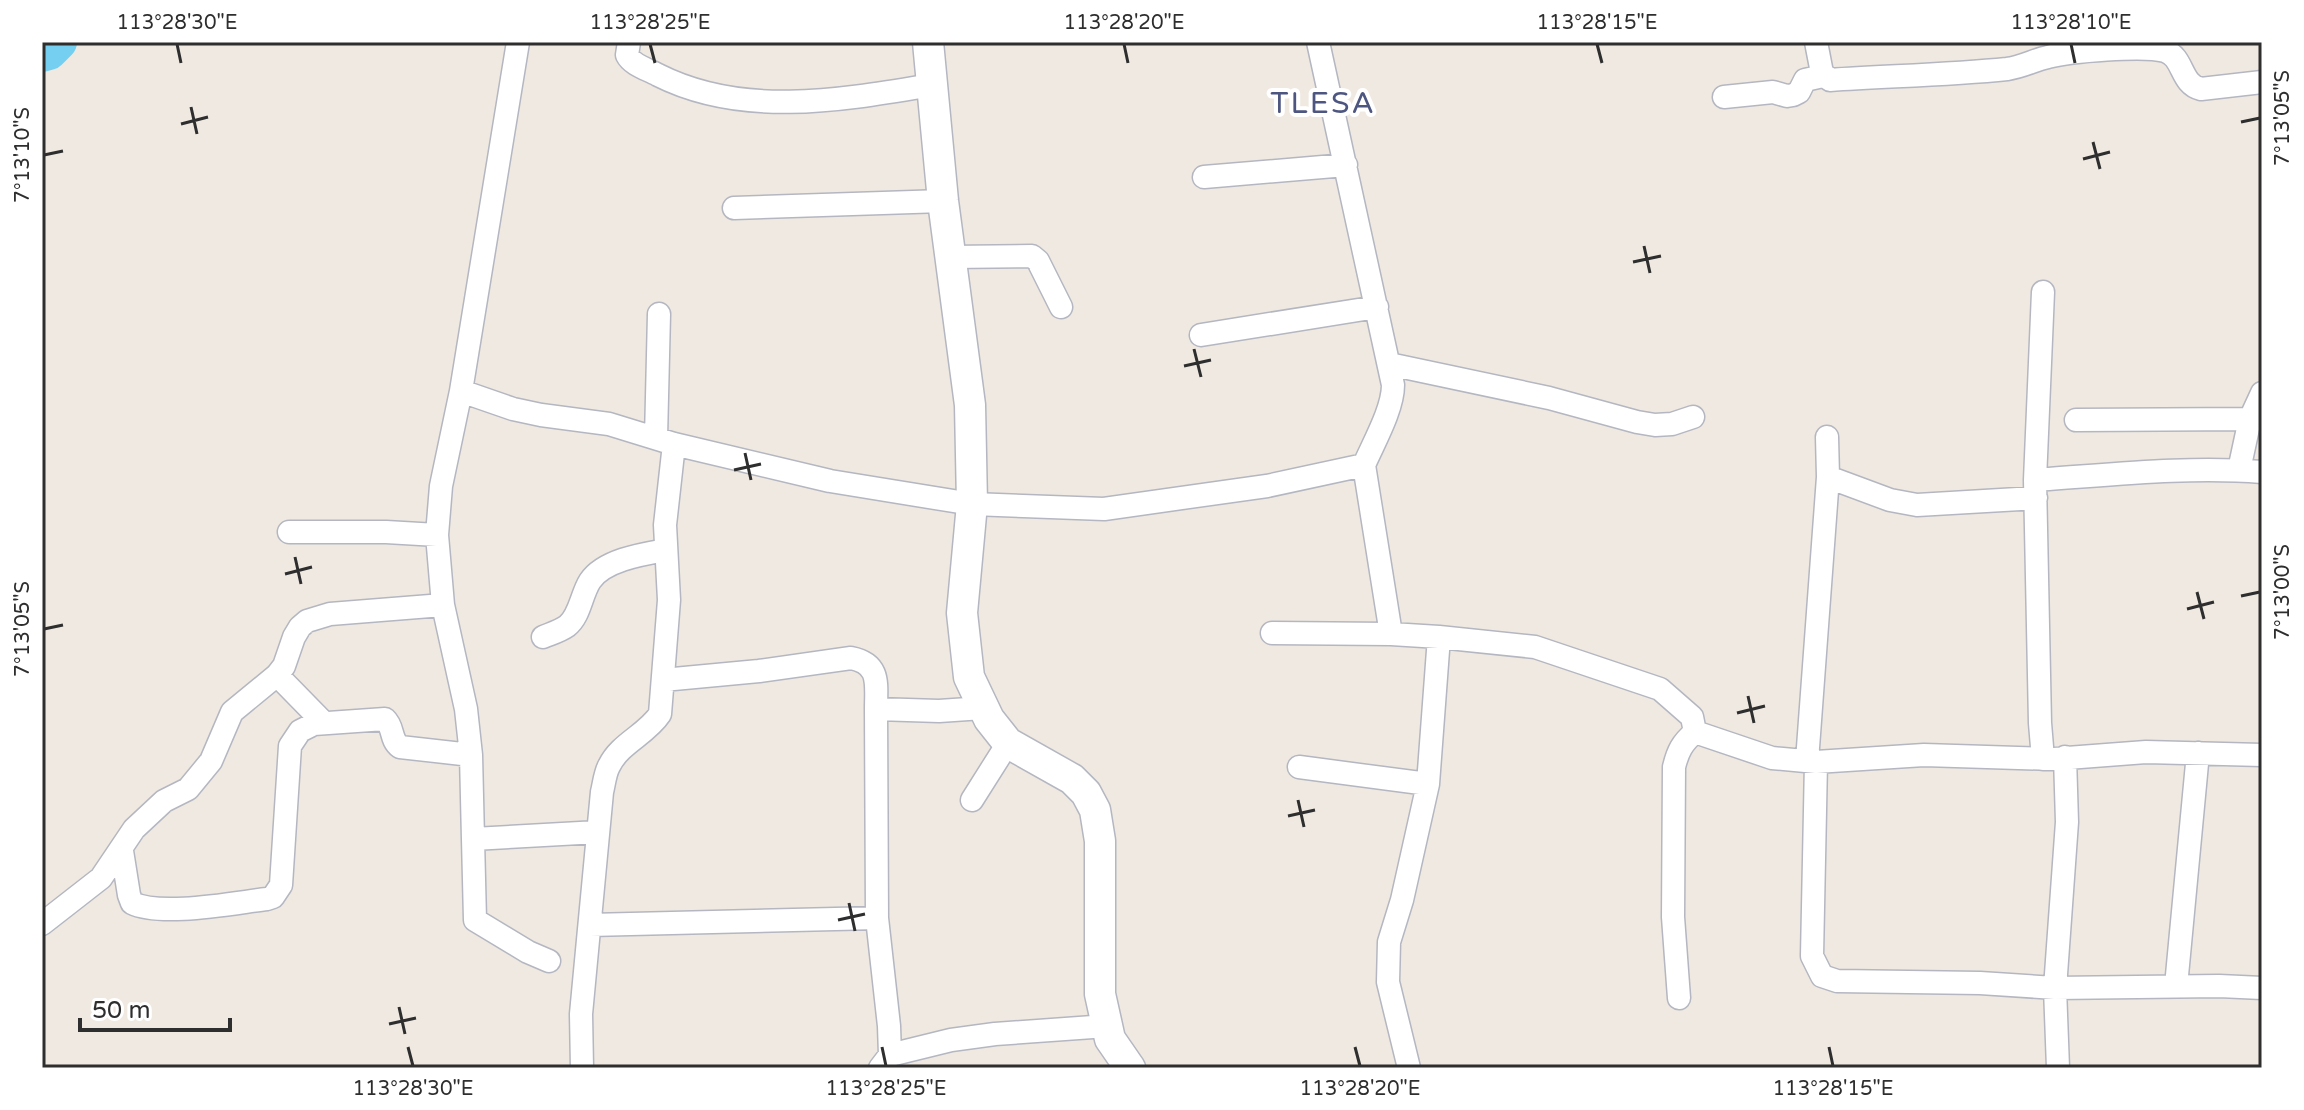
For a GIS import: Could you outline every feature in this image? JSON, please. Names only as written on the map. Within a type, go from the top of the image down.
[{"type":"main road","points":[[928,42],[943,201],[970,405],[972,504],[962,613],[969,677],[983,708],[1008,743],[1072,779],[1086,793],[1095,810],[1100,841],[1100,994],[1110,1039],[1130,1068]]},
{"type":"street","points":[[518,42],[461,391],[441,486],[437,535],[443,605],[466,709],[471,755],[475,920],[549,961]]},
{"type":"street","points":[[629,42],[627,55],[631,62],[668,80],[714,95],[747,101],[858,97],[932,85]]},
{"type":"street","points":[[1318,42],[1393,385],[1392,395],[1364,465],[1391,634]]},
{"type":"street","points":[[1816,42],[1823,76]]},
{"type":"street","points":[[1724,97],[1773,92],[1793,95],[1799,92],[1805,80],[1823,76],[1830,80],[2010,68],[2081,52],[2167,52],[2176,59],[2187,81],[2201,89],[2262,82]]},
{"type":"street","points":[[1204,177],[1346,165]]},
{"type":"street","points":[[734,208],[943,201]]},
{"type":"street","points":[[950,257],[1032,256],[1038,261],[1061,307]]},
{"type":"street","points":[[2043,292],[2035,489],[2040,723],[2054,758],[2067,822],[2055,988],[2058,1068]]},
{"type":"street","points":[[1201,335],[1377,307]]},
{"type":"street","points":[[582,1068],[581,1014],[602,792],[608,766],[621,749],[652,726],[660,714],[669,600],[659,314]]},
{"type":"street","points":[[1389,364],[1549,398],[1637,422],[1672,424],[1693,417]]},
{"type":"street","points":[[461,391],[513,409],[609,424],[665,441],[830,481],[972,504],[1104,509],[1267,486],[1364,465]]},
{"type":"street","points":[[2239,470],[2250,419],[2262,393]]},
{"type":"street","points":[[2076,420],[2250,419]]},
{"type":"street","points":[[1827,437],[1828,477],[1811,762],[1812,956],[1822,976],[1837,981],[1980,983],[2055,988],[2262,988]]},
{"type":"street","points":[[1828,477],[1890,500],[1917,505],[2160,471],[2262,472]]},
{"type":"street","points":[[289,532],[437,535]]},
{"type":"street","points":[[543,637],[570,623],[592,578],[634,556],[666,550]]},
{"type":"street","points":[[42,924],[101,878],[134,829],[164,801],[188,789],[211,761],[232,712],[277,675],[284,666],[294,637],[307,621],[330,614],[443,605]]},
{"type":"street","points":[[1272,633],[1391,634],[1535,647],[1660,689],[1692,717],[1695,732]]},
{"type":"street","points":[[1409,1068],[1388,982],[1389,942],[1402,900],[1428,784],[1439,637]]},
{"type":"street","points":[[663,680],[851,658],[863,660],[872,669],[877,680],[877,918],[889,1026],[885,1062],[951,1040],[1107,1026]]},
{"type":"street","points":[[277,675],[324,723]]},
{"type":"street","points":[[876,709],[939,711],[983,708]]},
{"type":"street","points":[[122,851],[129,895],[132,903],[143,908],[193,907],[273,897],[281,885],[290,746],[300,731],[314,724],[385,719],[400,747],[471,755]]},
{"type":"street","points":[[1695,732],[1772,758],[1811,762],[1924,755],[2054,758],[2146,752],[2262,755]]},
{"type":"street","points":[[1679,998],[1673,917],[1674,767],[1678,751],[1695,732]]},
{"type":"street","points":[[972,800],[1008,743]]},
{"type":"street","points":[[2176,986],[2198,753]]},
{"type":"street","points":[[1299,767],[1428,784]]},
{"type":"street","points":[[473,839],[598,832]]},
{"type":"street","points":[[590,925],[877,918]]},
{"type":"waterway","points":[[42,54],[49,52],[59,42]]},
{"type":"district","name":"TLESA","points":[[1323,103]]}]
